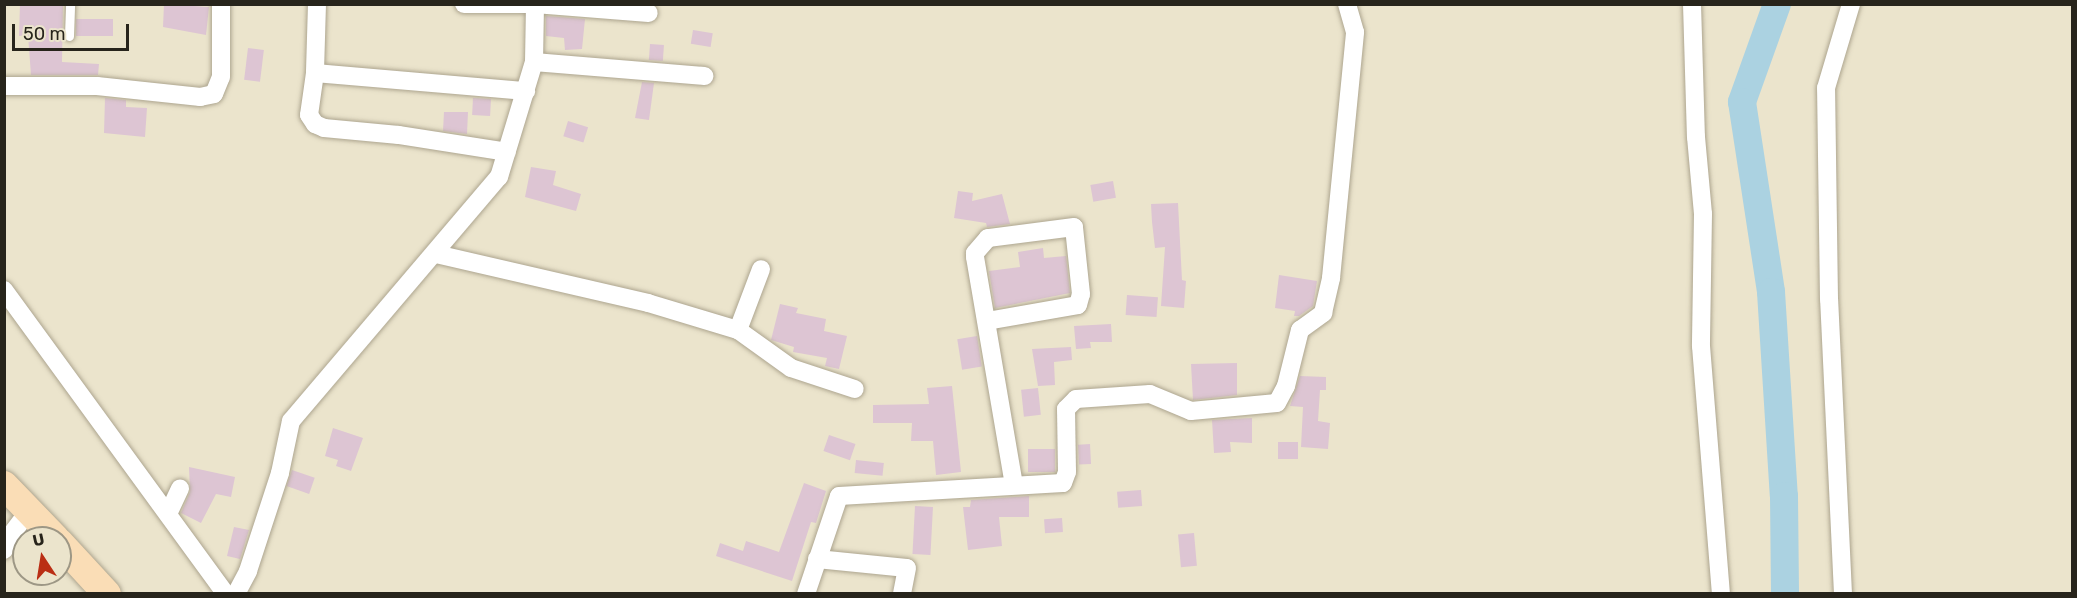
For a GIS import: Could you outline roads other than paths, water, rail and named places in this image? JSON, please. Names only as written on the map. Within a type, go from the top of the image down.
[{"type":"main road","points":[[4,485],[43,526]]},
{"type":"main road","points":[[72,556],[107,594]]},
{"type":"street","points":[[4,86],[97,86],[200,97],[214,94],[221,77],[221,4]]},
{"type":"street","points":[[317,4],[315,73],[309,115],[324,128],[399,135],[507,152]]},
{"type":"street","points":[[464,4],[535,4],[649,13]]},
{"type":"street","points":[[236,594],[248,571],[280,472],[291,421],[500,177],[534,62],[535,4]]},
{"type":"street","points":[[806,594],[833,504],[845,493],[1014,484],[1051,486],[1065,481],[1066,409],[1076,399],[1150,394],[1191,411],[1254,407],[1277,403],[1283,395],[1300,330],[1323,313],[1331,278],[1355,32],[1347,4]]},
{"type":"street","points":[[1692,4],[1696,137],[1703,214],[1701,346],[1721,594]]},
{"type":"street","points":[[1843,594],[1829,299],[1826,88],[1851,4]]},
{"type":"street","points":[[534,62],[704,76]]},
{"type":"street","points":[[315,73],[526,91]]},
{"type":"street","points":[[987,321],[1078,305],[1081,294],[1074,227],[1063,226],[980,242],[975,257],[1014,484]]},
{"type":"street","points":[[436,254],[648,303],[738,330],[791,368],[855,389]]},
{"type":"street","points":[[738,330],[761,269]]},
{"type":"street","points":[[4,290],[169,512],[226,594]]},
{"type":"street","points":[[169,512],[180,488]]},
{"type":"street","points":[[4,549],[29,511]]},
{"type":"street","points":[[817,559],[907,568],[902,594]]},
{"type":"lane","points":[[69,36],[70,4]]},
{"type":"waterway","points":[[1777,4],[1742,102],[1771,292],[1784,496],[1785,594]]}]
